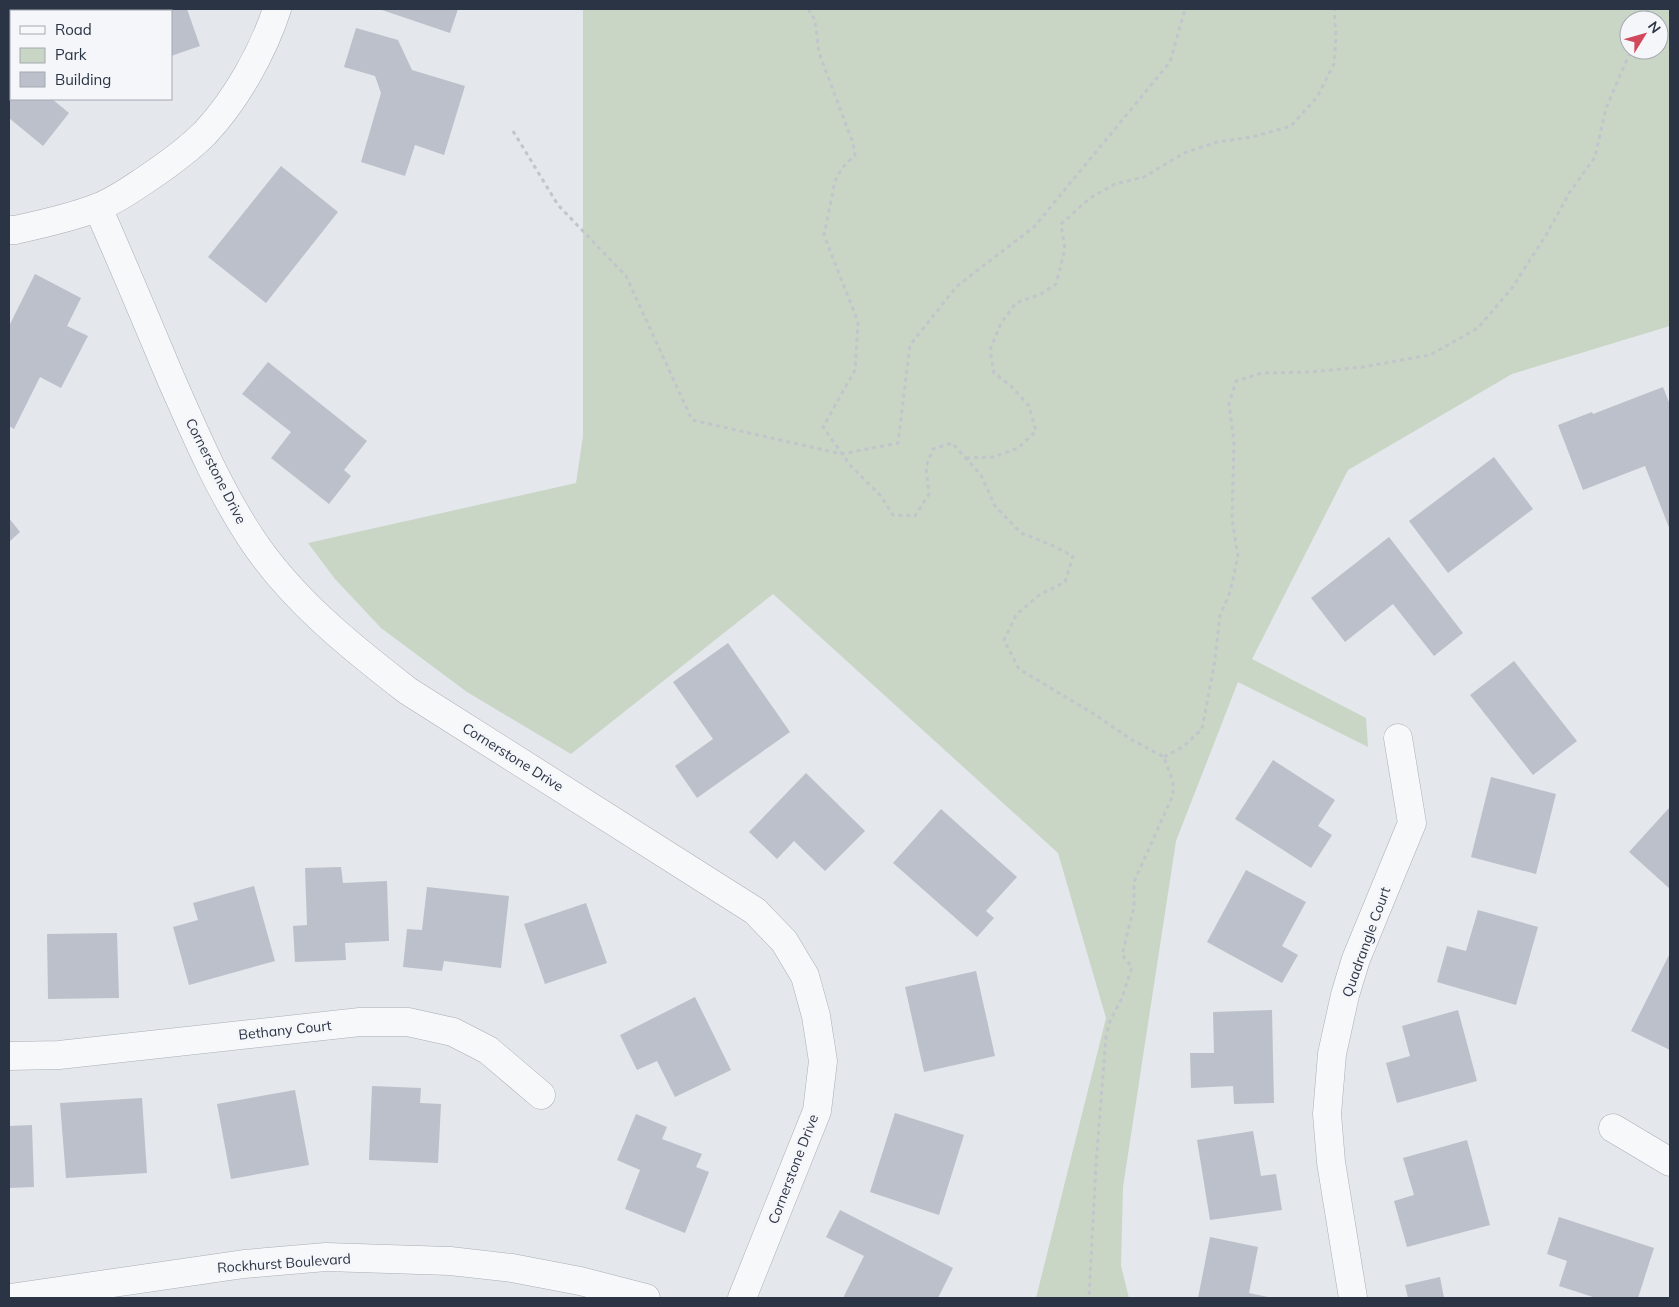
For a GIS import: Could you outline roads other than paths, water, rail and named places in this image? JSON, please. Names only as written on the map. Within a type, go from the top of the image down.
[{"type":"street","points":[[9,230],[56,221],[98,208],[136,186],[174,160],[205,133],[230,100],[269,33],[277,9]]},
{"type":"street","name":"Cornerstone Drive","points":[[98,208],[198,440],[224,493],[252,539],[281,577],[322,619],[362,655],[408,691],[755,911],[784,941],[805,976],[816,1016],[823,1061],[816,1111],[742,1298]]},
{"type":"street","name":"Quadrangle Court","points":[[1353,1298],[1331,1162],[1327,1114],[1332,1054],[1345,995],[1356,959],[1412,823],[1398,738]]},
{"type":"street","name":"Bethany Court","points":[[9,1056],[58,1054],[360,1022],[408,1022],[453,1032],[488,1050],[541,1095]]},
{"type":"street","points":[[1613,1128],[1670,1162]]},
{"type":"street","name":"Rockhurst Boulevard","points":[[10,1298],[244,1264],[326,1257],[450,1261],[512,1268],[580,1281],[646,1298]]}]
